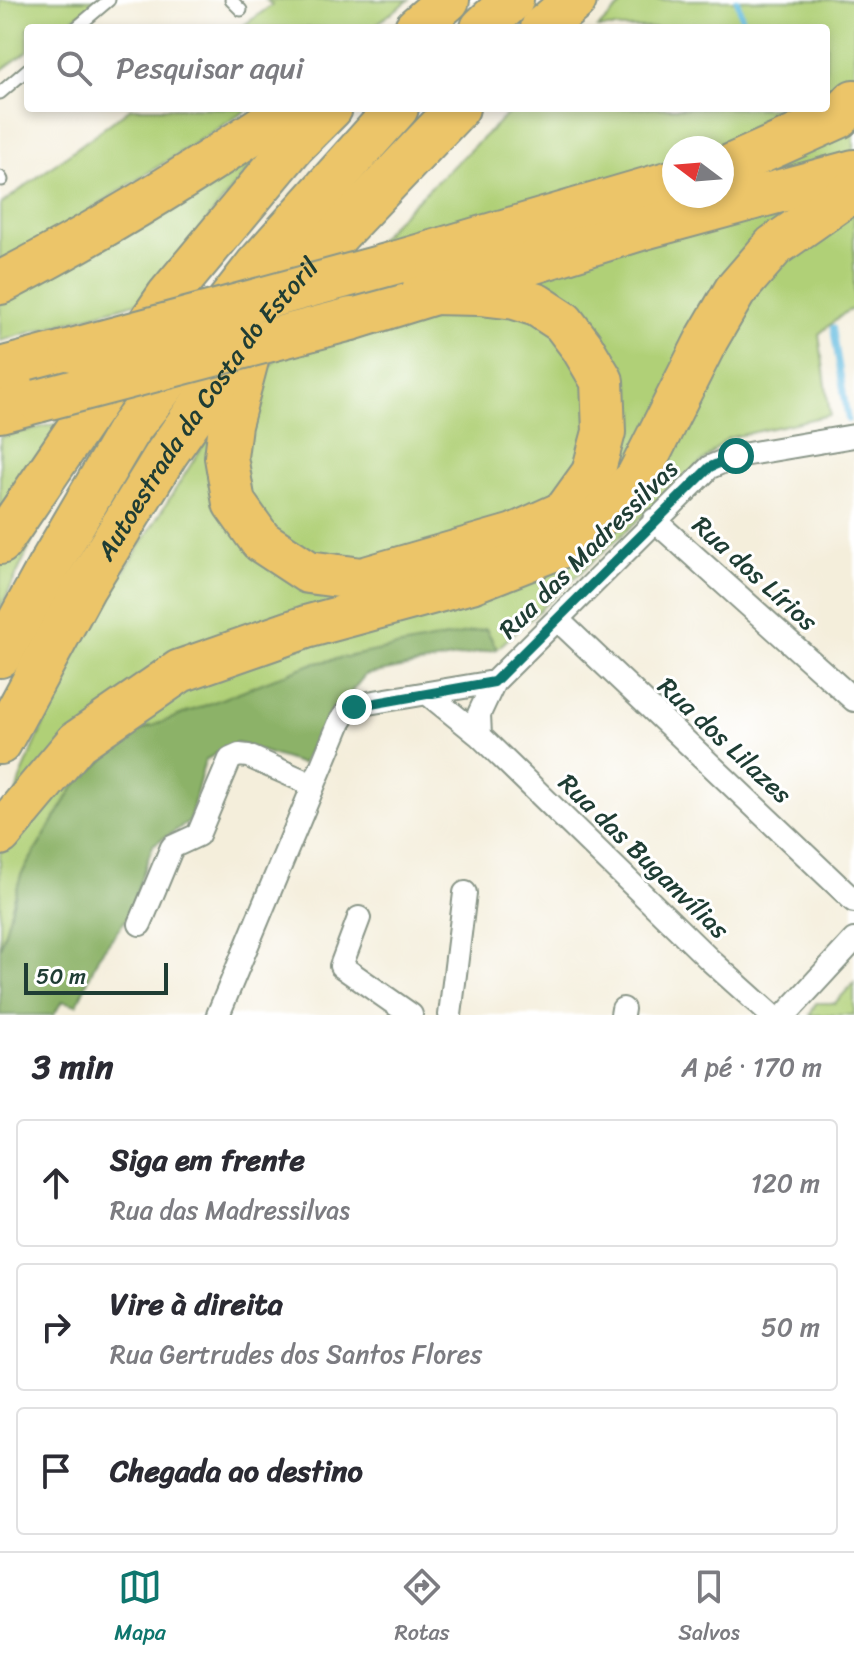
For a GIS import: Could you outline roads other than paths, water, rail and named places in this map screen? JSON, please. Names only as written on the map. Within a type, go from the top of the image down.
[{"type":"highway","points":[[421,24],[448,0]]},
{"type":"highway","points":[[486,24],[512,0]]},
{"type":"highway","points":[[547,24],[575,0]]},
{"type":"highway","points":[[734,163],[839,117],[854,101]]},
{"type":"highway","points":[[0,283],[62,251],[202,168],[284,112]]},
{"type":"highway","points":[[0,543],[168,296],[293,146],[327,112]]},
{"type":"highway","name":"Autoestrada da Costa do Estoril","points":[[0,656],[128,431],[256,266],[393,112]]},
{"type":"highway","name":"Autoestrada da Costa do Estoril","points":[[0,743],[92,574],[167,453],[256,326],[454,112]]},
{"type":"highway","points":[[734,165],[854,132]]},
{"type":"highway","points":[[19,406],[351,319],[644,228],[854,171]]},
{"type":"highway","points":[[0,369],[398,262],[662,185]]},
{"type":"highway","points":[[0,834],[77,742],[180,671],[306,627],[471,582],[573,542],[637,478],[707,339],[735,291],[774,246],[854,190]]},
{"type":"highway","points":[[256,326],[230,425],[226,457],[234,503],[261,541],[308,572],[362,579],[514,535],[565,512],[593,473],[604,432],[602,381],[563,322],[537,305],[515,298],[430,293]]},
{"type":"street","name":"Rua das Madressilvas","points":[[479,725],[494,682],[710,467],[736,456],[854,436]]},
{"type":"street","name":"Rua dos Lírios","points":[[654,520],[854,700]]},
{"type":"street","name":"Rua dos Lilazes","points":[[558,620],[854,901]]},
{"type":"street","points":[[218,1015],[346,713],[362,704],[494,682]]},
{"type":"street","name":"Rua das Buganvílias","points":[[428,694],[479,725],[711,961],[771,1015]]},
{"type":"street","points":[[140,924],[172,847],[198,835],[230,759],[239,755],[248,756],[313,785]]},
{"type":"street","points":[[450,1015],[465,893]]},
{"type":"street","points":[[359,918],[341,966],[411,1015]]},
{"type":"street","points":[[785,1015],[854,940]]},
{"type":"lane","points":[[81,24],[109,0]]},
{"type":"lane","points":[[231,0],[241,10]]},
{"type":"lane","points":[[0,93],[24,72]]},
{"type":"waterway","points":[[737,0],[744,24]]},
{"type":"waterway","points":[[833,328],[848,420]]}]
